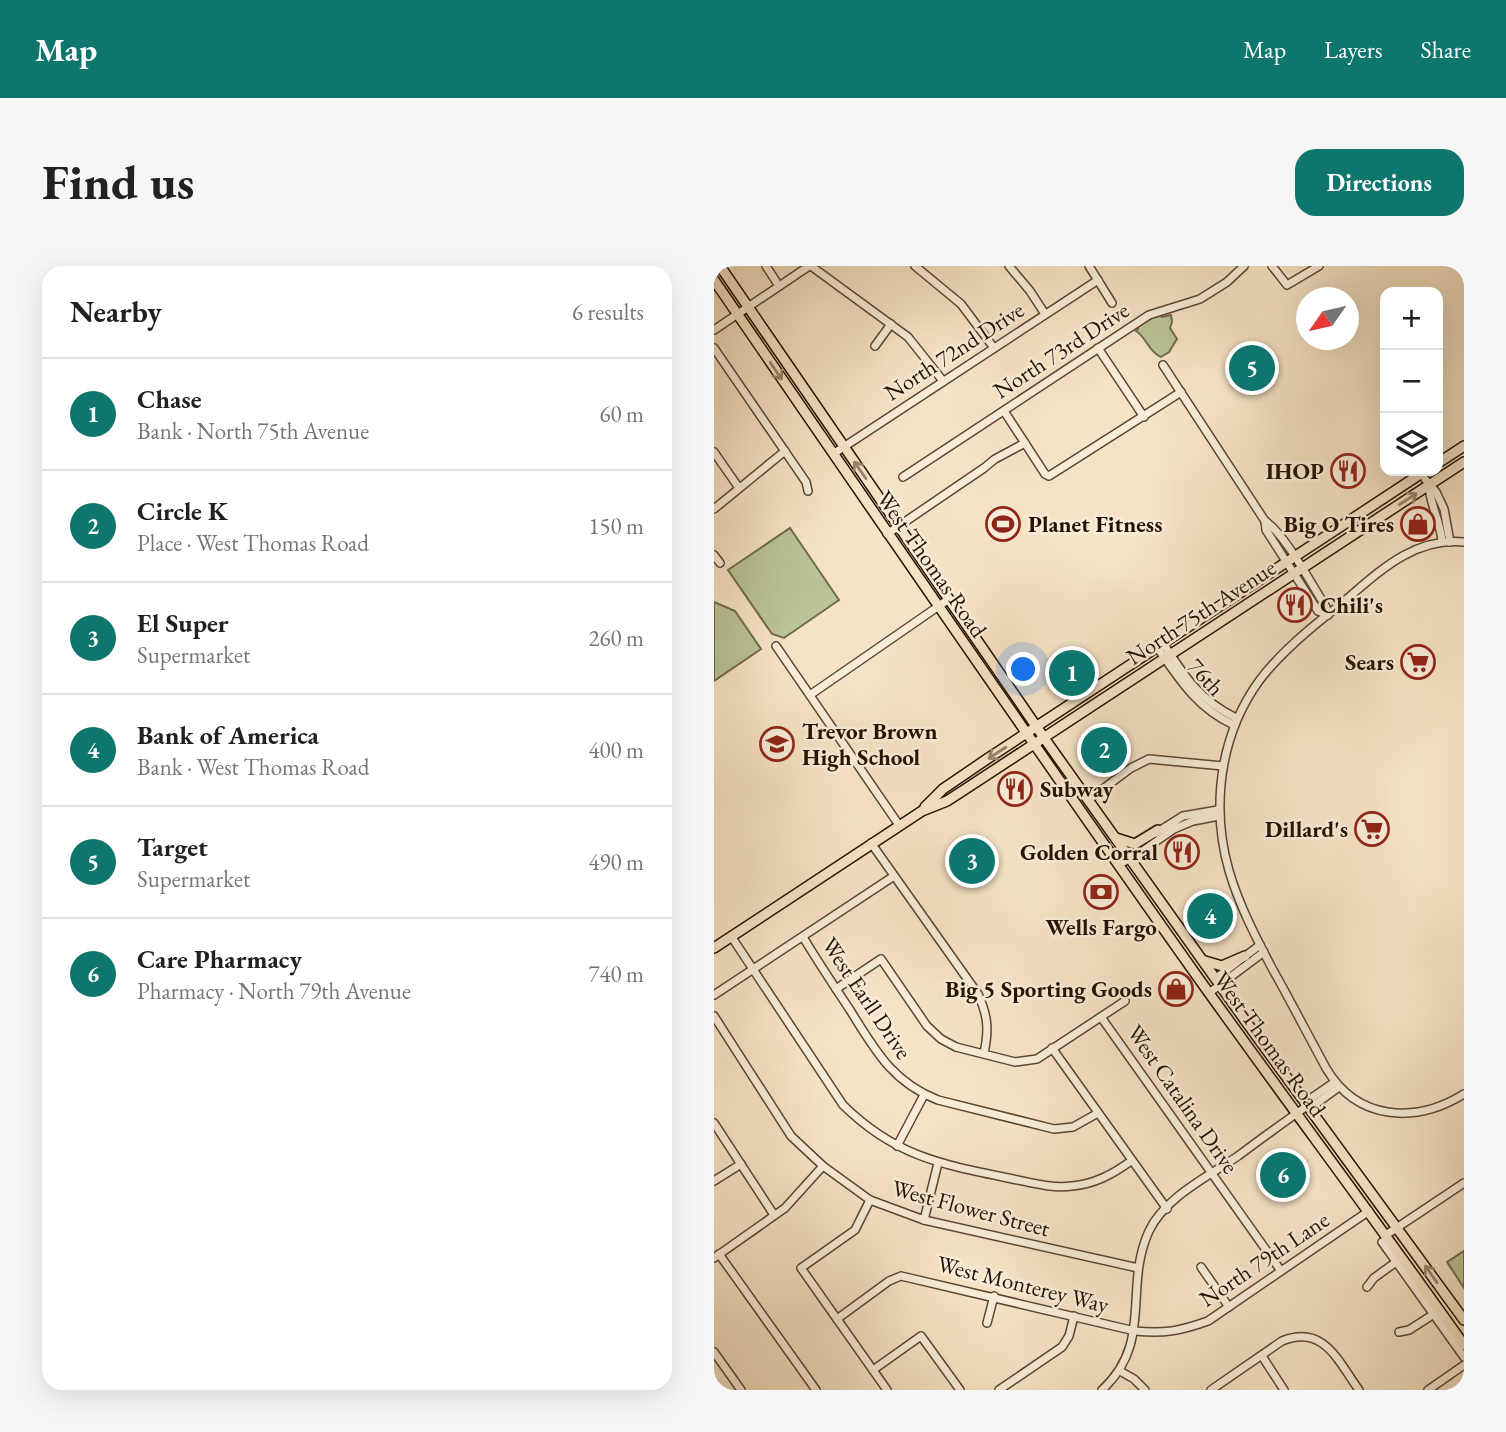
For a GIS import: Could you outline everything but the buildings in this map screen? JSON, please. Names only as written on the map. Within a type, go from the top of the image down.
[{"type":"main road","name":"West Thomas Road","points":[[720,266],[1044,738],[1464,1320]]},
{"type":"main road","name":"West Thomas Road","points":[[714,280],[1034,745],[1296,1114],[1369,1211],[1384,1239],[1464,1345]]},
{"type":"main road","points":[[1443,460],[1464,446]]},
{"type":"main road","name":"North 75th Avenue","points":[[922,811],[943,789],[1290,560],[1427,478],[1464,462]]},
{"type":"main road","name":"North 75th Avenue","points":[[714,948],[899,825],[922,811],[947,801],[1168,657],[1298,571],[1427,478]]},
{"type":"main road","points":[[1116,838],[1135,844],[1158,830]]},
{"type":"main road","points":[[1201,957],[1213,965],[1222,966],[1245,956]]},
{"type":"main road","points":[[1207,990],[1218,981]]},
{"type":"main road","points":[[1333,1164],[1341,1164],[1374,1196]]},
{"type":"street","points":[[766,266],[779,286]]},
{"type":"street","points":[[714,330],[810,266],[908,337],[943,381]]},
{"type":"street","points":[[915,266],[961,304],[994,348]]},
{"type":"street","points":[[1009,266],[1045,314]]},
{"type":"street","points":[[1089,266],[1112,303]]},
{"type":"street","name":"North 73rd Drive","points":[[903,477],[1157,311],[1200,299],[1227,282],[1244,266]]},
{"type":"street","points":[[1272,266],[1287,285],[1319,266]]},
{"type":"street","name":"North 72nd Drive","points":[[833,454],[1097,280]]},
{"type":"street","points":[[876,346],[891,324]]},
{"type":"street","points":[[714,348],[806,482],[808,491]]},
{"type":"street","points":[[1098,348],[1144,416]]},
{"type":"street","points":[[1163,365],[1265,521],[1273,526],[1318,611],[1326,617]]},
{"type":"street","points":[[1004,411],[1045,474],[1049,476],[1181,392]]},
{"type":"street","points":[[887,534],[1025,443]]},
{"type":"street","points":[[714,509],[785,451]]},
{"type":"street","points":[[714,452],[739,488]]},
{"type":"street","points":[[1427,478],[1444,509],[1446,542]]},
{"type":"street","points":[[1464,542],[1420,546],[1396,559],[1268,670],[1245,702],[1235,722],[1223,766],[1219,813],[1222,845],[1231,883],[1262,949],[1337,1085],[1367,1106],[1398,1113],[1425,1112],[1446,1105],[1464,1094]]},
{"type":"street","points":[[714,555],[720,563]]},
{"type":"street","points":[[810,695],[949,598]]},
{"type":"street","name":"76th","points":[[1160,645],[1196,701],[1217,717],[1235,722]]},
{"type":"street","points":[[776,646],[899,825]]},
{"type":"street","points":[[1088,800],[1149,758],[1223,766]]},
{"type":"street","points":[[1118,864],[1158,830],[1187,815],[1219,813]]},
{"type":"street","points":[[1129,857],[1138,854],[1180,826],[1219,813]]},
{"type":"street","points":[[872,844],[978,995],[988,1018],[989,1031],[984,1053]]},
{"type":"street","points":[[714,995],[894,876]]},
{"type":"street","points":[[731,936],[843,1105],[868,1127],[897,1146],[939,1163],[1053,1187],[1088,1184],[1111,1175],[1131,1161]]},
{"type":"street","name":"West Earll Drive","points":[[803,937],[887,1066],[903,1081],[924,1094],[938,1100],[1054,1129],[1073,1127],[1098,1113]]},
{"type":"street","points":[[1218,981],[1245,956],[1262,949]]},
{"type":"street","points":[[1218,981],[1262,949]]},
{"type":"street","points":[[836,989],[881,959],[927,1027],[941,1039],[956,1047],[1015,1062],[1037,1059],[1125,1001]]},
{"type":"street","name":"West Flower Street","points":[[714,1016],[791,1136],[823,1166],[870,1200],[924,1220],[1138,1268]]},
{"type":"street","name":"West Catalina Drive","points":[[1101,1017],[1281,1271]]},
{"type":"street","points":[[1052,1048],[1167,1209]]},
{"type":"street","points":[[1102,1390],[1120,1371],[1130,1352],[1135,1331],[1138,1268],[1150,1230],[1175,1200],[1307,1106],[1313,1097],[1337,1085]]},
{"type":"street","points":[[897,1146],[924,1094]]},
{"type":"street","points":[[714,1123],[774,1216]]},
{"type":"street","points":[[924,1220],[939,1163]]},
{"type":"street","points":[[714,1181],[741,1164]]},
{"type":"street","points":[[816,1390],[717,1256],[785,1208],[823,1166]]},
{"type":"street","points":[[1384,1239],[1464,1183]]},
{"type":"street","points":[[870,1200],[855,1230],[801,1268],[887,1390]]},
{"type":"street","name":"North 79th Lane","points":[[1135,1331],[1161,1334],[1208,1321],[1369,1211]]},
{"type":"street","name":"West Thomas Road","points":[[1384,1239],[1396,1262],[1464,1357]]},
{"type":"street","points":[[1367,1287],[1374,1278],[1396,1262]]},
{"type":"street","points":[[1201,1267],[1228,1307]]},
{"type":"street","name":"West Monterey Way","points":[[837,1319],[889,1281],[901,1276],[1135,1331]]},
{"type":"street","points":[[987,1323],[994,1296]]},
{"type":"street","points":[[1399,1332],[1409,1330],[1434,1314]]},
{"type":"street","points":[[999,1390],[1062,1347],[1069,1336],[1074,1316]]},
{"type":"street","points":[[1306,1335],[1309,1325]]},
{"type":"street","points":[[1213,1389],[1282,1341],[1306,1335],[1319,1339],[1359,1390]]},
{"type":"street","points":[[873,1370],[920,1336],[960,1390]]},
{"type":"street","points":[[714,1352],[741,1390]]},
{"type":"street","points":[[1262,1356],[1284,1390]]},
{"type":"street","points":[[1428,1390],[1464,1365]]},
{"type":"street","points":[[1120,1371],[1134,1379],[1145,1390]]},
{"type":"green space","points":[[1159,314],[1162,317],[1171,315],[1170,328],[1177,339],[1169,352],[1161,357],[1153,352],[1136,331],[1137,327]]},
{"type":"green space","points":[[790,528],[839,600],[784,638],[772,634],[728,570]]},
{"type":"green space","points":[[714,602],[735,611],[761,649],[714,681]]},
{"type":"green space","points":[[1464,1251],[1464,1288],[1447,1262]]},
{"type":"place","name":"Target","points":[[1252,368]]},
{"type":"place","name":"IHOP","points":[[1348,471]]},
{"type":"place","name":"Planet Fitness","points":[[1003,524]]},
{"type":"place","name":"Big O Tires","points":[[1418,524]]},
{"type":"place","name":"Chili's","points":[[1295,605]]},
{"type":"place","name":"Sears","points":[[1418,662]]},
{"type":"place","name":"Chase","points":[[1072,673]]},
{"type":"place","name":"Trevor Brown High School","points":[[777,744]]},
{"type":"place","name":"Circle K","points":[[1104,750]]},
{"type":"place","name":"Subway","points":[[1015,789]]},
{"type":"place","name":"Dillard's","points":[[1372,829]]},
{"type":"place","name":"Golden Corral","points":[[1182,852]]},
{"type":"place","name":"El Super","points":[[972,861]]},
{"type":"place","name":"Wells Fargo","points":[[1101,892]]},
{"type":"place","name":"Bank of America","points":[[1210,916]]},
{"type":"place","name":"Big 5 Sporting Goods","points":[[1176,989]]},
{"type":"place","name":"Care Pharmacy","points":[[1283,1175]]}]
